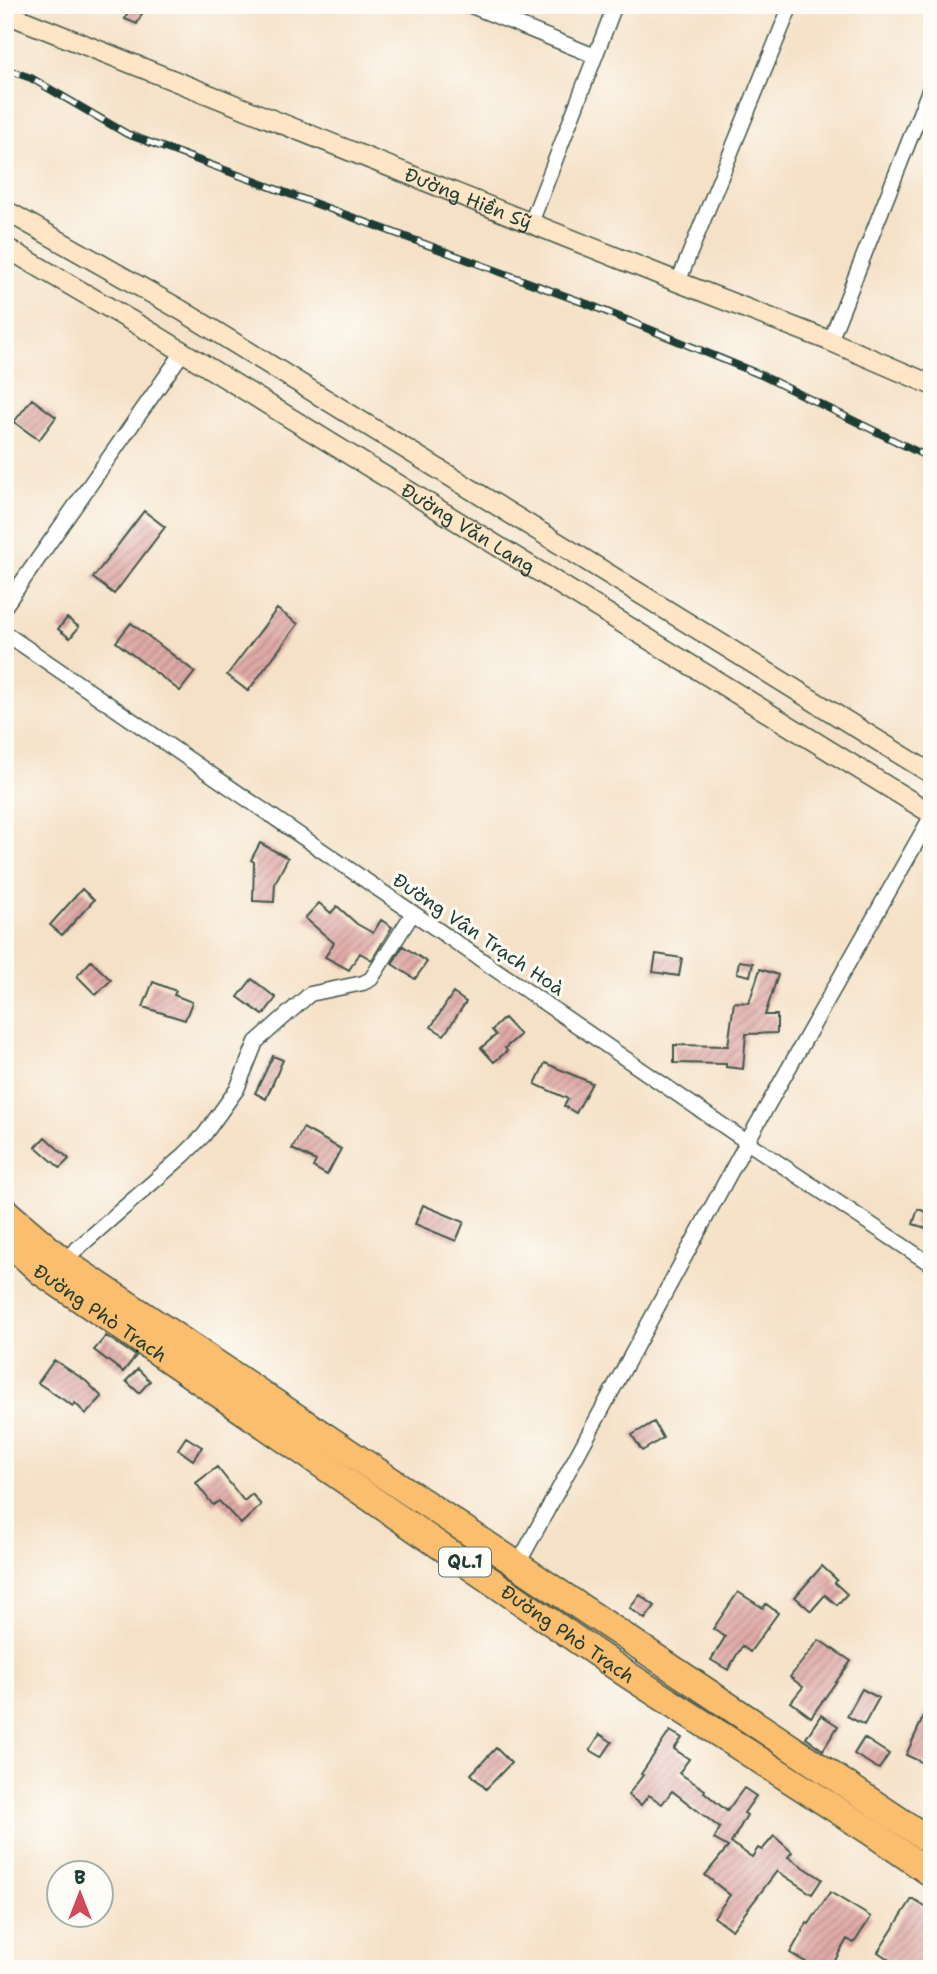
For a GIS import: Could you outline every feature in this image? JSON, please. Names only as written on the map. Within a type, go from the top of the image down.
[{"type":"highway","name":"Đường Phò Trạch","points":[[5,1211],[63,1261],[235,1390],[628,1675],[878,1821],[932,1842]]},
{"type":"highway","name":"Đường Phò Trạch","points":[[5,1239],[41,1272],[517,1566],[643,1651],[878,1821],[932,1874]]},
{"type":"highway","points":[[628,1675],[643,1651]]},
{"type":"street","points":[[469,5],[595,56]]},
{"type":"street","points":[[531,223],[615,5]]},
{"type":"street","points":[[678,282],[791,5]]},
{"type":"street","name":"Đường Hiền Sỹ","points":[[5,13],[830,341],[932,385]]},
{"type":"street","points":[[830,341],[932,83]]},
{"type":"street","name":"Đường Văn Lang","points":[[5,210],[181,310],[932,774]]},
{"type":"street","name":"Đường Văn Lang","points":[[5,247],[183,352],[932,815]]},
{"type":"street","points":[[5,606],[183,352]]},
{"type":"street","name":"Đường Vân Trạch Hoà","points":[[5,633],[747,1142],[932,1265]]},
{"type":"street","points":[[517,1566],[747,1142],[932,815]]},
{"type":"street","points":[[63,1261],[204,1135],[237,1089],[256,1042],[310,994],[371,979],[413,912]]},
{"type":"building","points":[[131,5],[146,5],[137,24],[125,19]]},
{"type":"building","points":[[32,399],[56,417],[39,440],[14,422]]},
{"type":"building","points":[[144,511],[165,527],[114,594],[93,578]]},
{"type":"building","points":[[277,609],[298,624],[248,691],[227,675]]},
{"type":"building","points":[[67,618],[79,627],[70,638],[58,629]]},
{"type":"building","points":[[131,623],[195,672],[180,691],[116,642]]},
{"type":"building","points":[[260,843],[288,858],[275,883],[274,902],[253,901],[254,862],[251,860]]},
{"type":"building","points":[[82,889],[94,900],[62,935],[50,925]]},
{"type":"building","points":[[319,903],[331,913],[337,906],[357,924],[373,933],[381,920],[392,927],[372,960],[360,953],[349,970],[325,957],[334,943],[305,918]]},
{"type":"building","points":[[403,946],[427,962],[415,979],[392,964]]},
{"type":"building","points":[[656,954],[682,958],[679,976],[653,972]]},
{"type":"building","points":[[91,961],[111,980],[96,995],[77,976]]},
{"type":"building","points":[[739,961],[753,963],[750,976],[737,973]]},
{"type":"building","points":[[760,969],[778,975],[765,1015],[777,1015],[777,1033],[746,1034],[743,1069],[726,1067],[726,1064],[674,1063],[674,1045],[728,1046],[734,1002],[749,1003]]},
{"type":"building","points":[[252,979],[276,998],[263,1015],[238,997]]},
{"type":"building","points":[[153,982],[176,991],[174,995],[192,1002],[185,1020],[143,1007]]},
{"type":"building","points":[[453,993],[466,1002],[444,1035],[431,1027]]},
{"type":"building","points":[[504,1018],[520,1035],[494,1062],[481,1048],[496,1035],[492,1030]]},
{"type":"building","points":[[273,1056],[283,1060],[266,1099],[255,1093]]},
{"type":"building","points":[[545,1063],[592,1083],[576,1113],[564,1106],[568,1099],[535,1084]]},
{"type":"building","points":[[303,1128],[341,1149],[327,1175],[313,1167],[316,1161],[292,1149]]},
{"type":"building","points":[[45,1137],[69,1159],[60,1168],[36,1147]]},
{"type":"building","points":[[423,1205],[464,1222],[456,1241],[415,1224]]},
{"type":"building","points":[[918,1209],[932,1214],[932,1230],[913,1224]]},
{"type":"building","points":[[106,1336],[136,1356],[123,1372],[94,1350]]},
{"type":"building","points":[[54,1360],[86,1381],[102,1397],[86,1414],[75,1403],[73,1406],[38,1383]]},
{"type":"building","points":[[138,1369],[150,1381],[139,1393],[126,1381]]},
{"type":"building","points":[[654,1422],[663,1438],[642,1451],[632,1435]]},
{"type":"building","points":[[186,1437],[202,1447],[193,1460],[178,1449]]},
{"type":"building","points":[[217,1467],[244,1501],[252,1494],[261,1505],[241,1524],[219,1501],[213,1505],[196,1483]]},
{"type":"building","points":[[822,1566],[847,1594],[837,1605],[825,1595],[811,1611],[795,1597]]},
{"type":"building","points":[[738,1592],[763,1608],[766,1604],[778,1613],[750,1652],[742,1646],[728,1670],[711,1660],[725,1637],[713,1629]]},
{"type":"building","points":[[640,1595],[655,1606],[645,1619],[630,1608]]},
{"type":"building","points":[[819,1640],[851,1661],[811,1717],[791,1702],[803,1687],[790,1677]]},
{"type":"building","points":[[862,1689],[879,1698],[864,1725],[847,1716]]},
{"type":"building","points":[[932,1698],[932,1767],[906,1755]]},
{"type":"building","points":[[821,1715],[838,1726],[823,1750],[806,1738]]},
{"type":"building","points":[[670,1731],[682,1738],[674,1749],[689,1759],[679,1773],[705,1790],[704,1792],[727,1811],[744,1788],[756,1796],[744,1813],[747,1815],[731,1843],[752,1857],[758,1848],[762,1850],[774,1836],[792,1852],[788,1857],[822,1879],[812,1894],[777,1871],[732,1930],[714,1917],[730,1895],[705,1875],[728,1847],[714,1839],[720,1828],[672,1791],[662,1804],[649,1795],[641,1805],[628,1795]]},
{"type":"building","points":[[600,1734],[612,1742],[602,1757],[590,1750]]},
{"type":"building","points":[[864,1738],[889,1754],[879,1769],[854,1754]]},
{"type":"building","points":[[496,1748],[511,1763],[486,1789],[471,1774]]},
{"type":"building","points":[[830,1892],[871,1917],[854,1943],[847,1939],[830,1969],[818,1969],[790,1953],[807,1923],[809,1924]]},
{"type":"building","points":[[912,1899],[932,1911],[932,1963],[928,1969],[891,1969],[894,1963],[878,1952]]},
{"type":"railway","points":[[5,69],[31,78],[127,134],[590,305],[761,375],[932,459]]}]
